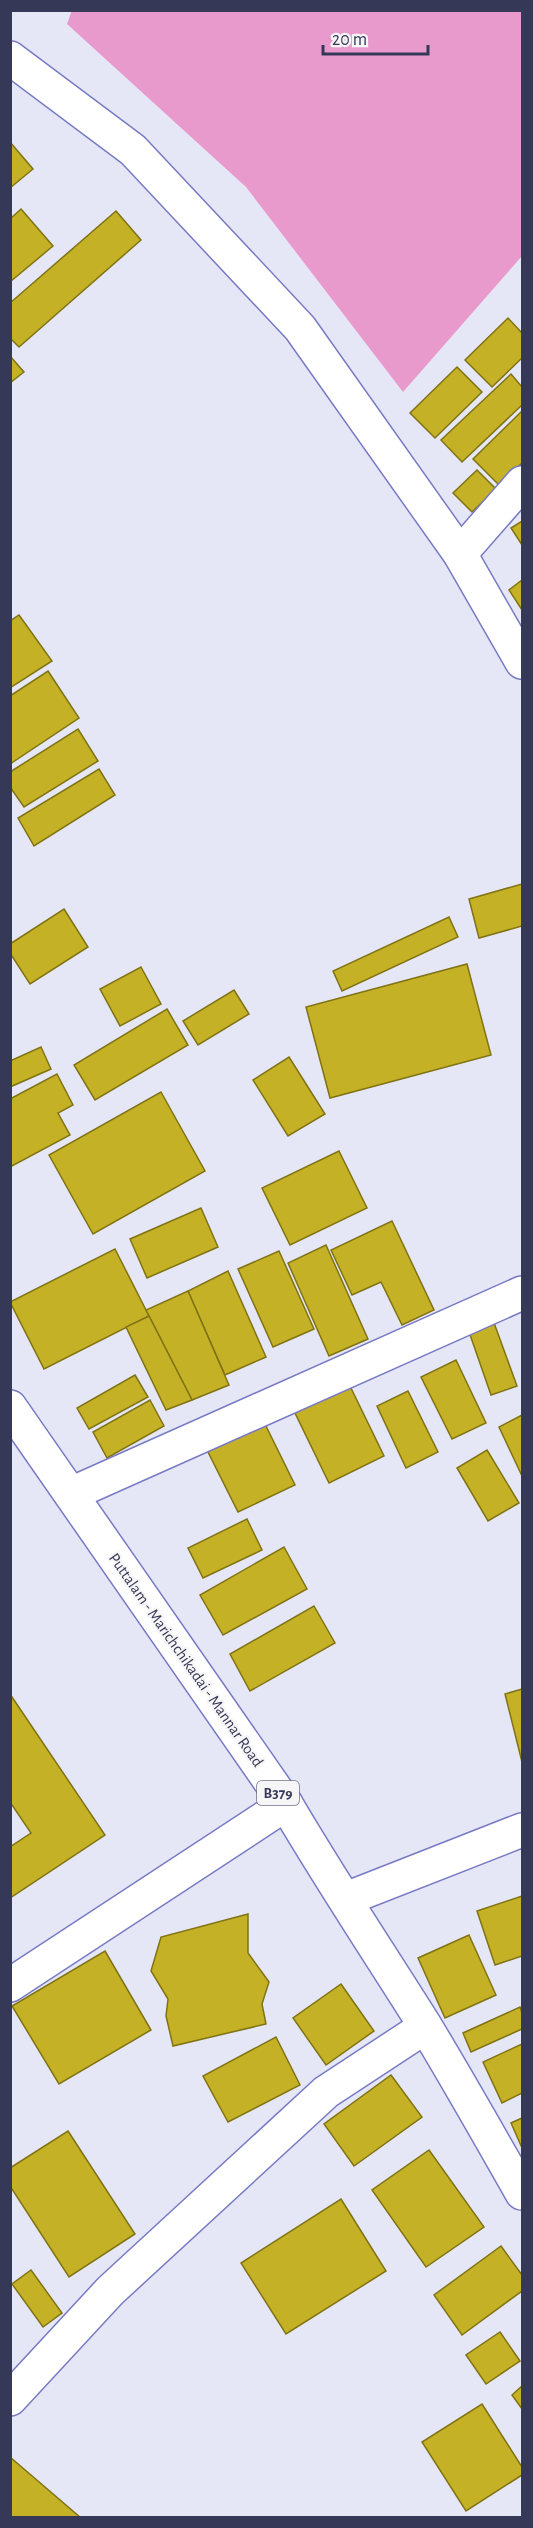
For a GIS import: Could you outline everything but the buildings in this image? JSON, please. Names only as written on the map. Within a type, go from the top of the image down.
[{"type":"street","points":[[10,58],[133,150],[300,328],[460,555],[522,662]]},
{"type":"street","points":[[460,555],[522,483]]},
{"type":"street","points":[[71,1494],[522,1293]]},
{"type":"street","name":"Puttalam - Marichchikadai - Mannar Road","points":[[10,1407],[286,1804],[326,1872],[346,1899],[425,2027],[522,2193]]},
{"type":"street","points":[[10,1985],[286,1804]]},
{"type":"street","points":[[346,1899],[522,1830]]},
{"type":"street","points":[[10,2399],[110,2291],[326,2091],[425,2027]]},
{"type":"shaded area","points":[[72,10],[522,11],[522,256],[403,392],[246,187],[67,24]]}]
